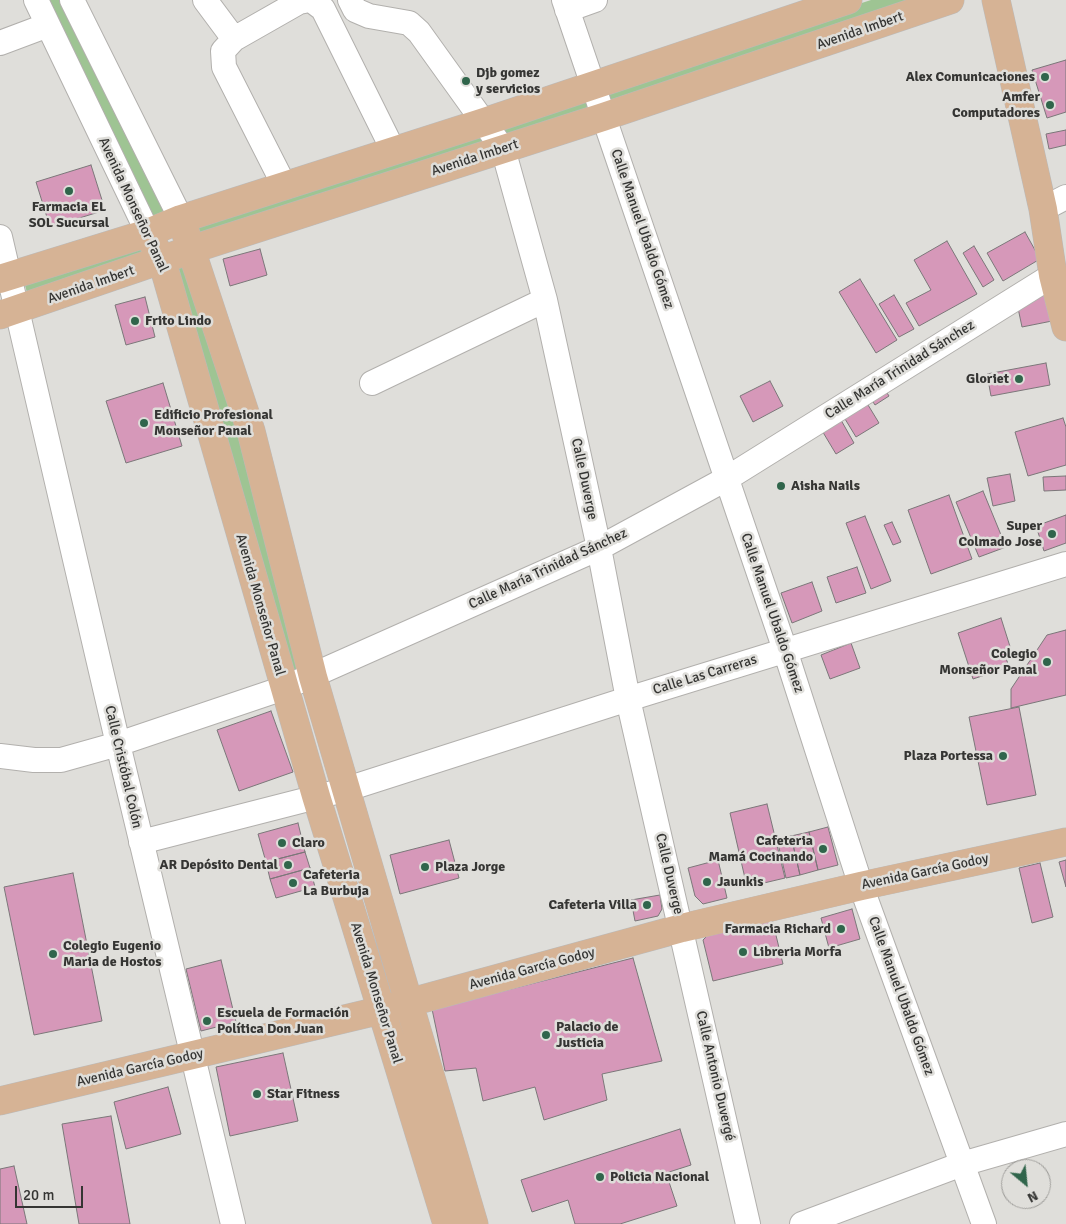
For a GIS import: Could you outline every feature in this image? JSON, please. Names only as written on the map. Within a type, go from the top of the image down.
[{"type":"main road","points":[[4,278],[148,234],[181,219],[484,122],[848,0]]},
{"type":"main road","name":"Avenida Imbert","points":[[8,313],[190,250],[604,117],[950,0]]},
{"type":"main road","points":[[996,0],[1055,203],[1053,275],[1066,327]]},
{"type":"main road","name":"Avenida Monseñor Panal","points":[[181,219],[251,431],[312,677],[474,1224]]},
{"type":"main road","name":"Avenida Monseñor Panal","points":[[148,234],[162,261],[284,688],[447,1224]]},
{"type":"main road","name":"Avenida García Godoy","points":[[0,1101],[382,1010],[682,928],[861,886],[1066,842]]},
{"type":"street","name":"Avenida Monseñor Panal","points":[[36,0],[148,234]]},
{"type":"street","name":"Avenida Monseñor Panal","points":[[72,0],[181,219]]},
{"type":"street","points":[[205,0],[234,39]]},
{"type":"street","points":[[284,185],[224,67],[223,51],[234,39],[299,2],[310,0],[323,9],[394,150]]},
{"type":"street","name":"Calle Duverge","points":[[350,0],[355,10],[369,16],[409,23],[419,32],[503,149],[546,300],[599,548],[628,699],[682,928]]},
{"type":"street","points":[[566,5],[594,0]]},
{"type":"street","name":"Calle Manuel Ubaldo Gómez","points":[[566,5],[785,650],[861,886],[984,1224]]},
{"type":"street","points":[[0,43],[48,25]]},
{"type":"street","name":"Calle Cristóbal Colón","points":[[0,237],[8,313],[118,744],[233,1224]]},
{"type":"street","name":"Calle María Trinidad Sánchez","points":[[0,756],[34,760],[61,760],[118,744],[284,688],[599,548],[726,479],[1053,275]]},
{"type":"street","points":[[372,383],[546,300]]},
{"type":"street","name":"Calle Las Carreras","points":[[141,842],[344,790],[628,699],[1066,564]]},
{"type":"street","name":"Calle Antonio Duvergé","points":[[682,928],[748,1224]]},
{"type":"street","points":[[802,1224],[962,1164],[1066,1134]]},
{"type":"green space","points":[[42,0],[62,0],[173,213],[148,225]]},
{"type":"green space","points":[[871,0],[930,0],[610,109],[600,88]]},
{"type":"green space","points":[[588,97],[595,113],[198,238],[195,222]]},
{"type":"green space","points":[[141,243],[143,261],[28,296],[24,282]]},
{"type":"green space","points":[[187,264],[220,361],[303,672],[289,675],[169,269]]},
{"type":"building","points":[[1066,60],[1066,112],[1047,118],[1032,70]]},
{"type":"building","points":[[1066,130],[1066,145],[1049,149],[1046,134]]},
{"type":"building","name":"Farmacia EL SOL Sucursal","points":[[91,165],[102,200],[99,212],[50,227],[36,182]]},
{"type":"building","points":[[1025,232],[1040,259],[1003,281],[987,253]]},
{"type":"building","points":[[947,241],[977,294],[919,326],[906,303],[931,290],[914,260]]},
{"type":"building","points":[[974,246],[994,280],[983,287],[963,253]]},
{"type":"building","points":[[260,249],[267,275],[230,286],[223,259]]},
{"type":"building","points":[[860,279],[897,340],[876,353],[839,292]]},
{"type":"building","points":[[1044,294],[1052,321],[1022,327],[1018,308]]},
{"type":"building","points":[[894,295],[914,329],[899,337],[879,304]]},
{"type":"building","name":"Frito Lindo","points":[[145,297],[155,337],[126,345],[115,305]]},
{"type":"building","name":"Gloriet","points":[[1046,363],[1050,385],[991,396],[987,374]]},
{"type":"building","points":[[770,381],[783,406],[753,422],[740,396]]},
{"type":"building","name":"Edificio Profesional Monseñor Panal","points":[[163,383],[182,446],[126,463],[106,401]]},
{"type":"building","points":[[882,385],[889,396],[875,405],[868,394]]},
{"type":"building","points":[[862,395],[879,423],[856,437],[842,414]]},
{"type":"building","points":[[837,413],[854,443],[836,454],[818,424]]},
{"type":"building","points":[[1063,418],[1066,427],[1066,465],[1028,476],[1015,432]]},
{"type":"building","points":[[1010,474],[1015,501],[993,506],[987,478]]},
{"type":"building","points":[[1066,476],[1066,490],[1044,491],[1043,477]]},
{"type":"building","points":[[983,491],[1006,547],[979,557],[956,502]]},
{"type":"building","points":[[949,495],[972,559],[931,574],[908,510]]},
{"type":"building","name":"Super Colmado Jose","points":[[1066,515],[1066,543],[1044,551],[1036,526]]},
{"type":"building","points":[[865,516],[891,581],[871,589],[846,523]]},
{"type":"building","points":[[892,522],[901,542],[893,545],[884,525]]},
{"type":"building","points":[[857,567],[866,593],[836,603],[827,577]]},
{"type":"building","points":[[812,582],[822,611],[792,623],[781,593]]},
{"type":"building","points":[[1001,618],[1013,656],[1006,658],[1009,667],[973,679],[958,633]]},
{"type":"building","name":"Colegio Monseñor Panal","points":[[1066,630],[1066,695],[1011,708],[1011,689],[1047,635]]},
{"type":"building","points":[[851,643],[860,668],[830,679],[821,655]]},
{"type":"building","name":"Plaza Portessa","points":[[1019,707],[1036,795],[987,805],[969,717]]},
{"type":"building","points":[[271,711],[293,772],[239,791],[217,730]]},
{"type":"building","points":[[767,804],[785,878],[747,887],[730,813]]},
{"type":"building","name":"Claro","points":[[298,823],[305,852],[266,862],[258,834]]},
{"type":"building","name":"Cafeteria Mamá Cocinando","points":[[828,827],[838,865],[818,870],[809,832]]},
{"type":"building","points":[[809,832],[818,870],[800,875],[791,836]]},
{"type":"building","points":[[791,836],[800,875],[786,878],[777,839]]},
{"type":"building","name":"Plaza Jorge","points":[[449,840],[459,878],[400,894],[390,855]]},
{"type":"building","name":"AR Depósito Dental","points":[[305,852],[310,868],[270,879],[266,862]]},
{"type":"building","name":"Jaunkis","points":[[718,860],[727,898],[703,904],[695,896],[688,868]]},
{"type":"building","points":[[1066,860],[1066,887],[1059,862]]},
{"type":"building","points":[[1040,863],[1053,917],[1032,923],[1019,868]]},
{"type":"building","name":"Cafeteria La Burbuja","points":[[310,868],[315,887],[276,898],[270,879]]},
{"type":"building","name":"Colegio Eugenio Maria de Hostos","points":[[73,873],[102,1021],[34,1035],[4,887]]},
{"type":"building","name":"Cafeteria Villa","points":[[660,895],[662,909],[658,916],[635,921],[631,900]]},
{"type":"building","name":"Farmacia Richard","points":[[852,909],[860,939],[829,948],[821,918]]},
{"type":"building","name":"Libreria Morfa","points":[[772,919],[783,964],[713,981],[703,940],[708,935]]},
{"type":"building","name":"Palacio de Justicia","points":[[633,958],[662,1061],[602,1074],[607,1100],[544,1120],[535,1087],[483,1101],[476,1068],[445,1071],[432,1009]]},
{"type":"building","points":[[221,960],[236,1022],[201,1031],[186,969]]},
{"type":"building","name":"Star Fitness","points":[[283,1053],[298,1121],[230,1136],[216,1067]]},
{"type":"building","points":[[168,1087],[181,1134],[126,1149],[114,1102]]},
{"type":"building","points":[[111,1116],[130,1224],[79,1224],[62,1124]]},
{"type":"building","name":"Policia Nacional","points":[[680,1129],[691,1165],[666,1173],[677,1206],[620,1224],[575,1224],[568,1200],[532,1212],[521,1180]]},
{"type":"building","points":[[14,1166],[27,1224],[0,1224],[0,1169]]},
{"type":"place","name":"Alex Comunicaciones","points":[[1045,77]]},
{"type":"place","name":"Djb gomez y servicios","points":[[466,81]]},
{"type":"place","name":"Amfer Computadores","points":[[1050,105]]},
{"type":"place","name":"Farmacia EL SOL Sucursal","points":[[69,191]]},
{"type":"place","name":"Frito Lindo","points":[[135,321]]},
{"type":"place","name":"Gloriet","points":[[1019,379]]},
{"type":"place","name":"Edificio Profesional Monseñor Panal","points":[[144,423]]},
{"type":"place","name":"Aisha Nails","points":[[781,486]]},
{"type":"place","name":"Super Colmado Jose","points":[[1052,534]]},
{"type":"place","name":"Colegio Monseñor Panal","points":[[1047,662]]},
{"type":"place","name":"Plaza Portessa","points":[[1003,756]]},
{"type":"place","name":"Claro","points":[[282,843]]},
{"type":"place","name":"Cafeteria Mamá Cocinando","points":[[823,849]]},
{"type":"place","name":"AR Depósito Dental","points":[[288,865]]},
{"type":"place","name":"Plaza Jorge","points":[[425,867]]},
{"type":"place","name":"Jaunkis","points":[[707,882]]},
{"type":"place","name":"Cafeteria La Burbuja","points":[[293,883]]},
{"type":"place","name":"Cafeteria Villa","points":[[647,905]]},
{"type":"place","name":"Farmacia Richard","points":[[841,929]]},
{"type":"place","name":"Libreria Morfa","points":[[743,952]]},
{"type":"place","name":"Colegio Eugenio Maria de Hostos","points":[[53,954]]},
{"type":"place","name":"Escuela de Formación Política Don Juan","points":[[207,1021]]},
{"type":"place","name":"Palacio de Justicia","points":[[546,1035]]},
{"type":"place","name":"Star Fitness","points":[[257,1094]]},
{"type":"place","name":"Policia Nacional","points":[[600,1177]]}]
